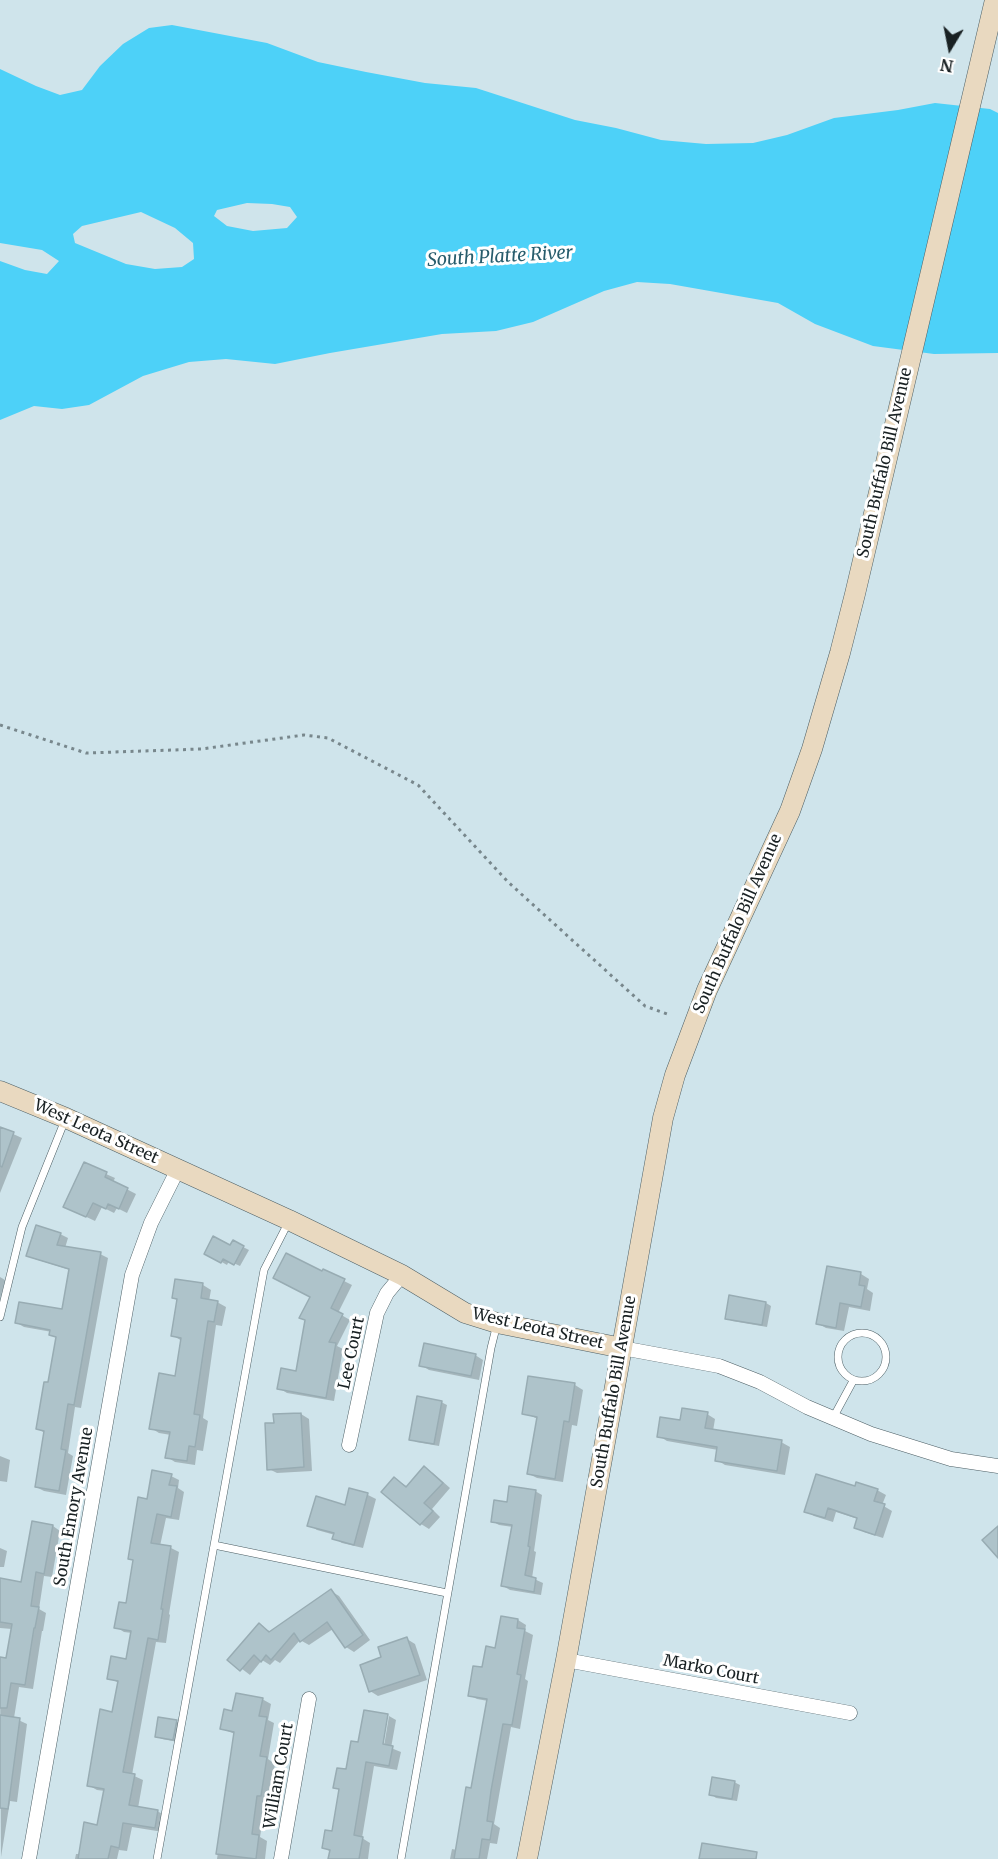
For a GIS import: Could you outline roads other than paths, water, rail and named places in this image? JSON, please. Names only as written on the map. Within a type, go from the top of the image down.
[{"type":"main road","name":"South Buffalo Bill Avenue","points":[[527,1859],[566,1660],[663,1118],[675,1075],[708,990],[790,811],[812,749],[855,594],[993,7]]},
{"type":"main road","name":"West Leota Street","points":[[0,1091],[66,1118],[289,1220],[402,1275],[465,1312],[497,1323],[622,1348]]},
{"type":"street","name":"South Emory Avenue","points":[[29,1859],[132,1275],[151,1223],[178,1169]]},
{"type":"street","name":"Lee Court","points":[[349,1445],[377,1313],[387,1293],[402,1275]]},
{"type":"street","name":"West Leota Street","points":[[622,1348],[719,1366],[760,1382],[807,1407],[871,1434],[951,1459],[998,1466]]},
{"type":"street","name":"Marko Court","points":[[566,1660],[850,1713]]},
{"type":"street","name":"William Court","points":[[281,1859],[309,1699]]},
{"type":"lane","points":[[0,1317],[22,1227],[66,1118]]},
{"type":"lane","points":[[157,1859],[264,1270],[289,1220]]},
{"type":"lane","points":[[400,1859],[497,1323]]},
{"type":"lane","points":[[858,1333],[871,1334],[881,1342],[887,1353],[885,1366],[878,1377],[872,1380],[853,1381],[843,1373],[837,1361],[838,1348],[846,1338],[858,1333]]},
{"type":"lane","points":[[833,1418],[853,1381]]},
{"type":"lane","points":[[214,1545],[447,1593]]},
{"type":"water","name":"South Platte River","points":[[172,25],[267,43],[318,62],[366,72],[425,83],[476,88],[575,120],[661,140],[706,144],[753,143],[787,135],[834,118],[935,103],[990,109],[998,113],[998,353],[934,354],[873,346],[815,324],[778,303],[670,284],[637,282],[604,291],[533,322],[496,331],[442,334],[275,364],[226,359],[189,362],[143,376],[89,405],[62,409],[34,406],[0,420],[0,261],[25,270],[47,274],[59,261],[42,250],[0,243],[0,69],[60,95],[82,90],[100,66],[123,44],[149,28]],"holes":[[[247,203],[290,207],[297,217],[287,228],[253,231],[227,226],[214,216],[217,210]],[[141,212],[175,228],[193,243],[194,259],[182,267],[155,269],[126,264],[75,243],[73,234],[82,226]]]}]
